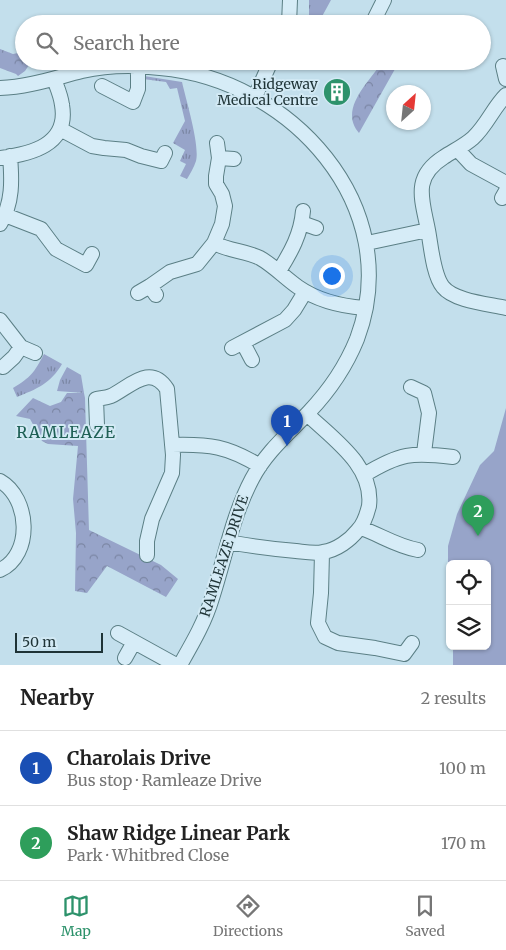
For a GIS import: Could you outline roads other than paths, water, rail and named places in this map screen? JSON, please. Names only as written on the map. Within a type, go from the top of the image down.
[{"type":"street","points":[[290,0],[291,15]]},
{"type":"street","points":[[376,15],[384,0]]},
{"type":"street","name":"RAMLEAZE DRIVE","points":[[0,88],[24,86],[90,70]]},
{"type":"street","points":[[102,86],[133,102],[138,89],[138,70]]},
{"type":"street","name":"RAMLEAZE DRIVE","points":[[178,665],[210,607],[241,500],[260,466],[284,437],[324,395],[346,363],[358,336],[369,279],[366,243],[359,215],[338,175],[324,154],[293,123],[255,97],[236,87],[204,75],[179,70]]},
{"type":"street","points":[[255,97],[267,70]]},
{"type":"street","points":[[54,78],[63,109],[60,129],[55,138],[43,146],[32,151],[5,157],[11,192],[3,219],[41,229],[56,249],[86,265],[92,254]]},
{"type":"street","points":[[506,95],[480,131],[471,140],[435,163],[425,173],[422,192],[437,276],[442,286],[452,294],[482,297],[506,308]]},
{"type":"street","points":[[60,129],[87,144],[104,148],[126,150],[161,161],[165,153]]},
{"type":"street","points":[[138,293],[153,290],[170,272],[197,264],[214,243],[222,224],[224,212],[224,199],[216,180],[219,158],[217,143]]},
{"type":"street","points":[[457,149],[471,164],[506,182]]},
{"type":"street","points":[[219,158],[234,159]]},
{"type":"street","points":[[279,271],[293,248],[302,217],[316,228]]},
{"type":"street","points":[[366,243],[428,230]]},
{"type":"street","points":[[214,243],[226,249],[254,255],[279,271],[305,292],[331,303],[364,308]]},
{"type":"street","points":[[252,360],[237,346],[286,320],[305,292]]},
{"type":"street","points":[[0,320],[21,346],[35,353]]},
{"type":"street","points":[[3,367],[14,357],[21,346]]},
{"type":"street","points":[[97,425],[94,394],[108,397],[142,378],[150,377],[166,386],[172,446],[172,473],[141,541],[148,556]]},
{"type":"street","points":[[421,388],[429,413],[424,453]]},
{"type":"street","points":[[228,542],[283,550],[322,553],[342,545],[361,528],[370,497],[364,475],[354,459],[307,414]]},
{"type":"street","points":[[172,446],[198,444],[219,447],[241,455],[260,466]]},
{"type":"street","points":[[364,475],[394,459],[424,453],[453,457]]},
{"type":"street","points":[[0,481],[12,491],[19,503],[23,526],[21,544],[17,554],[11,563],[0,570]]},
{"type":"street","points":[[361,528],[396,544],[418,550]]},
{"type":"street","points":[[322,553],[322,593],[318,623],[326,637],[338,643],[375,648],[405,660],[412,643]]},
{"type":"street","points":[[118,633],[178,665]]},
{"type":"street","points":[[125,658],[134,642]]},
{"type":"place","name":"Ridgeway Medical Centre","points":[[337,92]]},
{"type":"place","name":"Charolais Drive","points":[[287,446]]},
{"type":"place","name":"Shaw Ridge Linear Park","points":[[478,536]]},
{"type":"district","name":"RAMLEAZE","points":[[66,432]]}]
